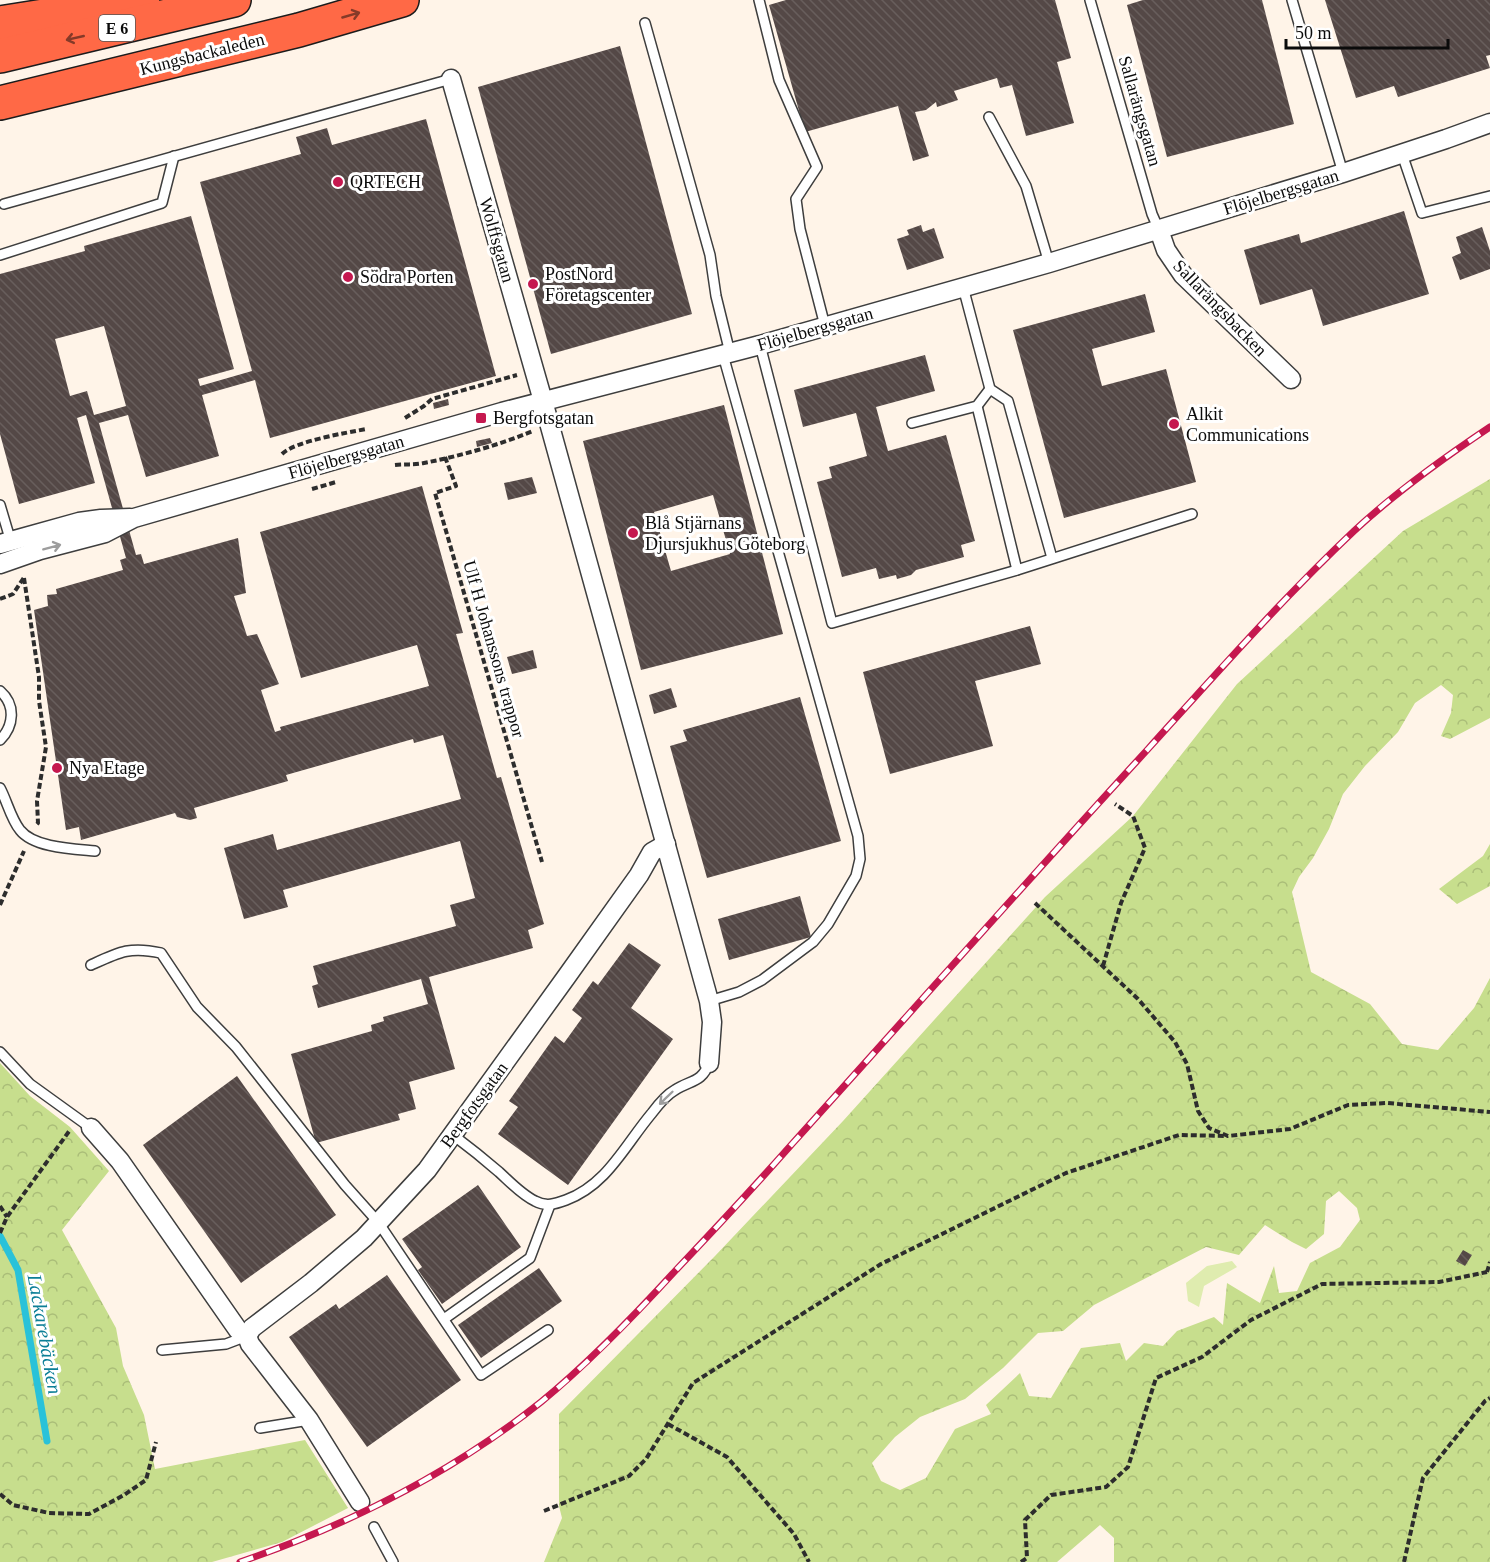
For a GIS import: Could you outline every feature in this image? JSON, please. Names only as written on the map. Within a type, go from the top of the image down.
[{"type":"highway","points":[[0,23],[63,13],[178,0]]},
{"type":"highway","name":"E 6","points":[[0,56],[234,0]]},
{"type":"highway","name":"Kungsbackaleden","points":[[0,103],[299,30],[402,0]]},
{"type":"highway","points":[[0,126],[100,78]]},
{"type":"street","name":"Wolffsgatan","points":[[451,79],[543,401]]},
{"type":"street","name":"Flöjelbergsgatan","points":[[7,552],[80,522],[134,518],[543,401],[726,354],[963,287],[1159,230],[1342,173],[1490,123]]},
{"type":"street","name":"Sallarängsbacken","points":[[1159,230],[1169,255],[1183,275],[1291,379]]},
{"type":"street","points":[[543,401],[709,1001],[712,1022],[709,1063]]},
{"type":"street","name":"Bergfotsgatan","points":[[247,1336],[252,1328],[364,1238],[427,1170],[639,875],[652,852],[666,844]]},
{"type":"street","points":[[84,1123],[120,1161],[238,1330],[247,1336],[250,1344],[309,1420],[360,1502]]},
{"type":"lane","points":[[759,0],[779,80],[817,167],[796,199],[800,229],[825,326]]},
{"type":"lane","name":"Sallarängsgatan","points":[[1090,0],[1152,214],[1159,230]]},
{"type":"lane","points":[[1292,0],[1342,173]]},
{"type":"lane","points":[[645,23],[710,255],[726,354],[858,836],[860,859],[856,876],[828,924],[813,942],[762,980],[739,992],[709,1001]]},
{"type":"lane","points":[[4,204],[451,79]]},
{"type":"lane","points":[[989,117],[1026,186],[1049,262]]},
{"type":"lane","points":[[1402,153],[1422,213],[1490,196]]},
{"type":"lane","points":[[0,255],[162,203],[174,156]]},
{"type":"lane","points":[[963,287],[990,389],[1008,401],[1052,558]]},
{"type":"lane","points":[[759,345],[832,624],[1017,570],[1192,514]]},
{"type":"lane","points":[[912,423],[977,406],[990,389]]},
{"type":"lane","points":[[977,406],[1017,570]]},
{"type":"lane","points":[[0,505],[7,552]]},
{"type":"lane","points":[[0,691],[10,704],[12,716],[9,729],[0,740]]},
{"type":"lane","points":[[0,788],[16,823],[30,839],[41,844],[95,851]]},
{"type":"lane","points":[[91,964],[114,954],[141,949],[161,953],[197,1007],[236,1047],[345,1185],[378,1222],[481,1375],[548,1330]]},
{"type":"lane","points":[[0,1052],[30,1084],[84,1123]]},
{"type":"lane","points":[[453,1135],[524,1194],[537,1202],[550,1205],[579,1195],[591,1187],[609,1170],[653,1111],[674,1091],[700,1079],[709,1063]]},
{"type":"lane","points":[[444,1319],[530,1258],[550,1205]]},
{"type":"lane","points":[[162,1350],[226,1344],[247,1336]]},
{"type":"lane","points":[[260,1428],[309,1420]]},
{"type":"lane","points":[[374,1527],[393,1562]]},
{"type":"path","points":[[401,419],[410,416],[432,399],[535,370]]},
{"type":"path","points":[[276,461],[286,450],[297,445],[371,427]]},
{"type":"path","name":"Ulf H Johanssons trappor","points":[[445,458],[456,486],[435,493],[542,862]]},
{"type":"path","points":[[0,905],[38,823],[37,801],[46,747],[39,701],[39,677],[24,577]]},
{"type":"path","points":[[1103,966],[1121,903],[1145,848],[1133,816],[1115,804]]},
{"type":"path","points":[[1035,903],[1138,999],[1175,1042],[1187,1064],[1198,1111],[1209,1128],[1228,1136]]},
{"type":"path","points":[[544,1511],[629,1476],[646,1459],[693,1383],[881,1264],[1066,1173],[1179,1135],[1228,1136],[1290,1129],[1348,1105],[1387,1103],[1490,1112]]},
{"type":"path","points":[[0,1233],[7,1217],[84,1123]]},
{"type":"path","points":[[0,1206],[7,1217]]},
{"type":"path","points":[[1021,1562],[1027,1558],[1025,1520],[1051,1496],[1106,1487],[1128,1467],[1156,1378],[1202,1357],[1251,1320],[1322,1284],[1439,1282],[1488,1274],[1490,1262]]},
{"type":"path","points":[[1404,1562],[1423,1478],[1448,1445],[1490,1398]]},
{"type":"path","points":[[668,1424],[727,1457],[794,1534],[809,1562]]},
{"type":"path","points":[[0,1494],[13,1505],[49,1513],[89,1514],[124,1496],[146,1480],[156,1442]]},
{"type":"green space","points":[[1490,479],[1490,718],[1450,739],[1441,736],[1451,713],[1453,695],[1441,685],[1415,703],[1398,732],[1365,766],[1343,794],[1329,829],[1292,892],[1311,972],[1370,1004],[1402,1044],[1438,1050],[1474,1008],[1490,978],[1490,1562],[1114,1562],[1114,1538],[1100,1525],[1057,1562],[544,1562],[562,1518],[559,1506],[559,1414],[715,1256],[843,1121],[1045,897],[1133,816],[1237,684],[1403,531]],"holes":[[[1339,1191],[1357,1208],[1360,1220],[1340,1247],[1310,1263],[1297,1291],[1279,1293],[1274,1266],[1260,1303],[1227,1283],[1223,1325],[1214,1317],[1177,1331],[1163,1346],[1144,1343],[1126,1361],[1120,1343],[1081,1348],[1051,1398],[1029,1396],[1020,1373],[986,1405],[991,1414],[955,1429],[926,1478],[900,1490],[881,1481],[872,1463],[895,1437],[920,1417],[965,1399],[1003,1368],[1038,1333],[1063,1331],[1094,1305],[1206,1247],[1239,1255],[1265,1225],[1306,1249],[1324,1234],[1326,1201]]]},
{"type":"green space","points":[[1490,844],[1490,886],[1457,904],[1439,889],[1483,856]]},
{"type":"green space","points":[[0,1063],[30,1096],[70,1127],[109,1171],[62,1230],[116,1328],[123,1366],[144,1415],[155,1469],[305,1440],[348,1508],[282,1542],[212,1562],[0,1562]]},
{"type":"green space","points":[[1232,1261],[1237,1267],[1204,1286],[1199,1307],[1188,1301],[1186,1283],[1207,1266]]},
{"type":"building","points":[[786,0],[1055,0],[1071,58],[1057,62],[1074,123],[1026,136],[1012,85],[1000,88],[997,78],[954,91],[958,100],[937,107],[936,102],[926,110],[915,112],[929,156],[913,161],[898,106],[805,132],[769,5]]},
{"type":"building","points":[[1143,0],[1262,0],[1294,124],[1167,157],[1127,5]]},
{"type":"building","points":[[1325,0],[1490,0],[1490,55],[1486,56],[1490,68],[1398,97],[1394,86],[1356,98]]},
{"type":"building","points":[[620,46],[692,314],[551,354],[478,87]]},
{"type":"building","points":[[426,119],[496,376],[270,438],[255,380],[202,395],[219,456],[146,477],[128,415],[99,423],[136,555],[141,554],[144,564],[238,538],[246,593],[234,596],[247,636],[257,634],[279,684],[261,690],[275,732],[281,730],[280,727],[429,686],[417,645],[301,678],[260,532],[422,486],[463,633],[456,634],[497,778],[501,777],[544,924],[528,930],[533,948],[429,977],[455,1069],[409,1082],[416,1109],[398,1114],[400,1120],[316,1143],[291,1054],[372,1031],[371,1025],[384,1021],[383,1017],[428,1004],[421,979],[318,1008],[312,986],[318,984],[313,966],[456,926],[450,905],[475,898],[460,841],[283,890],[288,907],[244,919],[224,848],[273,834],[277,850],[461,799],[443,735],[414,743],[413,739],[286,775],[288,781],[194,808],[197,818],[190,820],[177,817],[175,813],[81,840],[79,827],[66,830],[34,610],[48,606],[47,595],[57,594],[56,589],[123,570],[120,560],[126,558],[86,415],[77,418],[95,483],[19,504],[0,434],[0,274],[85,251],[84,246],[191,216],[234,369],[198,379],[200,386],[252,371],[200,182],[301,154],[296,137],[327,128],[332,145]],"holes":[[[104,326],[126,406],[94,415],[87,391],[70,396],[55,339]]]},
{"type":"building","points":[[1404,211],[1429,294],[1323,326],[1312,289],[1260,305],[1244,250],[1299,234],[1301,243]]},
{"type":"building","points":[[921,225],[923,232],[934,228],[944,258],[907,270],[897,239],[909,235],[907,230]]},
{"type":"building","points":[[1482,227],[1490,251],[1490,269],[1460,280],[1452,257],[1461,253],[1456,237]]},
{"type":"building","points":[[1145,294],[1155,332],[1092,349],[1102,386],[1166,369],[1196,482],[1064,518],[1013,330]]},
{"type":"building","points":[[925,355],[935,391],[876,407],[888,451],[946,435],[975,541],[961,545],[964,557],[916,570],[911,575],[897,579],[896,575],[879,579],[876,568],[842,577],[817,482],[832,478],[829,467],[867,456],[856,413],[803,427],[794,390]]},
{"type":"building","points":[[448,399],[449,405],[434,409],[433,403]]},
{"type":"building","name":"Blå Stjärnans Djursjukhus Göteborg","points":[[724,405],[783,634],[641,670],[583,441]],"holes":[[[713,495],[730,554],[671,571],[654,512]]]},
{"type":"building","points":[[490,438],[492,443],[477,447],[476,441]]},
{"type":"building","points":[[532,477],[537,493],[508,500],[504,483]]},
{"type":"building","points":[[1030,626],[1041,664],[975,681],[993,746],[890,774],[863,672]]},
{"type":"building","points":[[533,650],[537,668],[512,674],[507,657]]},
{"type":"building","points":[[671,688],[677,707],[654,714],[649,695]]},
{"type":"building","points":[[800,697],[841,841],[707,878],[670,746],[687,741],[683,730]]},
{"type":"building","points":[[800,896],[811,937],[729,960],[718,919]]},
{"type":"building","points":[[629,943],[661,965],[631,1008],[673,1039],[568,1185],[498,1134],[518,1107],[509,1101],[555,1036],[564,1043],[582,1018],[572,1010],[593,981],[598,985]]},
{"type":"building","points":[[237,1076],[336,1215],[241,1283],[143,1145]]},
{"type":"building","points":[[478,1185],[521,1247],[442,1304],[418,1270],[422,1267],[402,1239]]},
{"type":"building","points":[[1463,1250],[1472,1255],[1465,1266],[1456,1261]]},
{"type":"building","points":[[539,1268],[562,1301],[481,1358],[458,1325]]},
{"type":"building","points":[[387,1275],[461,1380],[367,1447],[289,1337],[336,1304],[339,1309]]},
{"type":"waterway","name":"Lackarebäcken","points":[[0,1236],[18,1270],[47,1441]]},
{"type":"railway","points":[[240,1562],[320,1531],[398,1495],[472,1452],[507,1428],[577,1371],[628,1321],[734,1208],[1103,798],[1300,584],[1386,503],[1490,427]]},
{"type":"place","name":"QRTECH","points":[[338,182]]},
{"type":"place","name":"Södra Porten","points":[[348,277]]},
{"type":"place","name":"PostNord Företagscenter","points":[[533,284]]},
{"type":"place","name":"Bergfotsgatan","points":[[481,418]]},
{"type":"place","name":"Alkit Communications","points":[[1174,424]]},
{"type":"place","name":"Blå Stjärnans Djursjukhus Göteborg","points":[[633,533]]},
{"type":"place","name":"Nya Etage","points":[[57,768]]}]
